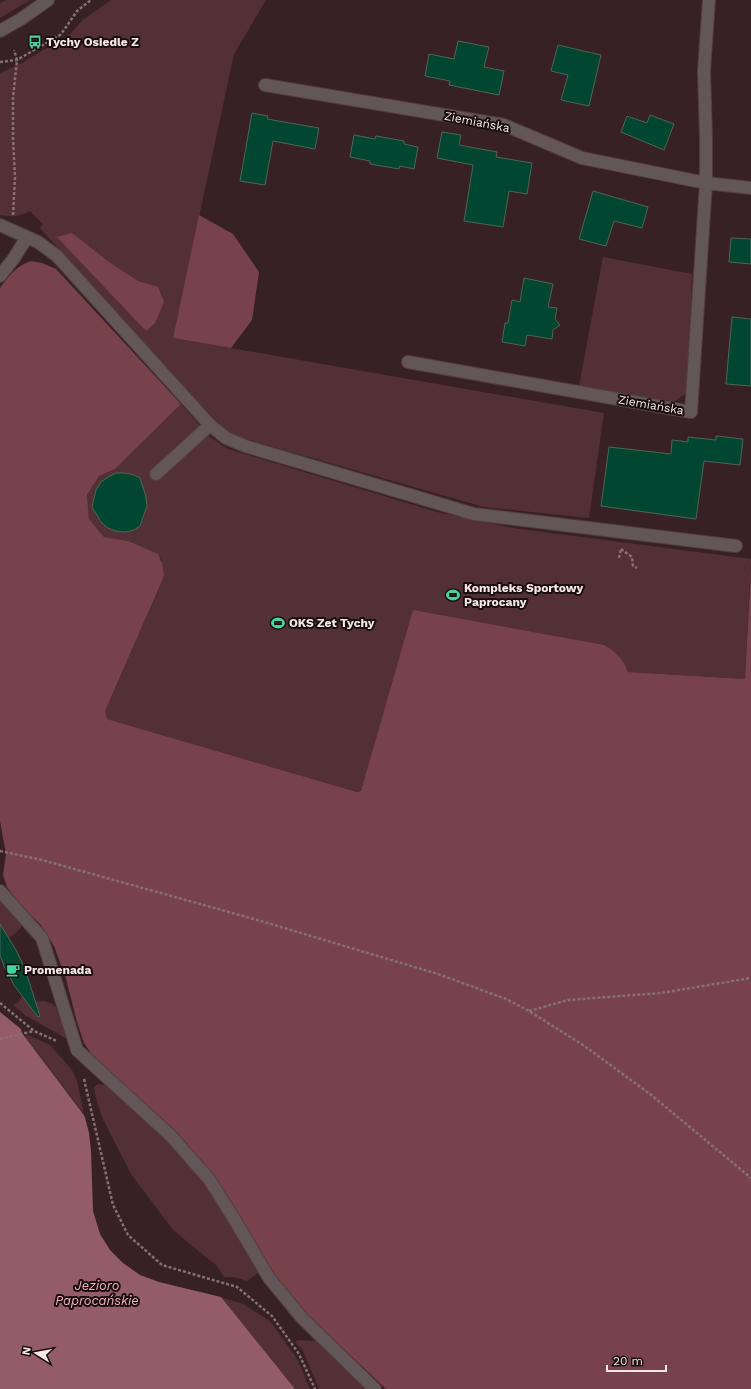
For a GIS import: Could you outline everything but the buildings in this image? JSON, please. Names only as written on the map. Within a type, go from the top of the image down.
[{"type":"street","points":[[0,31],[22,19],[48,0]]},
{"type":"street","name":"Ziemiańska","points":[[408,362],[691,412],[706,183],[704,71],[709,0]]},
{"type":"street","name":"Ziemiańska","points":[[265,86],[504,125],[582,158],[706,183],[751,188]]},
{"type":"street","points":[[0,225],[38,242],[57,256],[210,426],[226,438],[245,446],[474,514],[736,546]]},
{"type":"street","points":[[0,276],[14,258],[27,237]]},
{"type":"street","points":[[156,474],[210,426]]},
{"type":"street","points":[[0,891],[42,938],[77,1050],[171,1136],[210,1179],[269,1278],[302,1318],[375,1389]]},
{"type":"path","points":[[0,62],[17,60],[60,35],[77,11],[90,0]]},
{"type":"path","points":[[12,230],[15,177],[13,98],[17,60],[14,50]]},
{"type":"path","points":[[621,549],[632,557],[633,566],[637,568]]},
{"type":"path","points":[[0,851],[72,868],[254,919],[438,974],[506,999],[529,1011],[583,1045],[650,1094],[751,1178]]},
{"type":"path","points":[[529,1011],[568,1000],[661,993],[751,978]]},
{"type":"path","points":[[0,1003],[34,1031],[77,1050],[113,1205],[128,1235],[162,1265],[237,1287],[249,1296],[272,1316],[299,1354],[315,1389]]},
{"type":"path","points":[[0,1039],[34,1031]]},
{"type":"shaded area","points":[[6,0],[30,0],[0,18],[0,3]]},
{"type":"shaded area","points":[[111,0],[266,0],[234,54],[173,338],[604,413],[589,518],[484,507],[229,434],[40,228],[43,224],[30,211],[15,216],[0,215],[0,73],[20,64],[69,35],[83,20]]},
{"type":"shaded area","points":[[199,215],[233,234],[259,272],[252,320],[231,348],[173,338]]},
{"type":"shaded area","points":[[72,233],[109,262],[138,281],[158,287],[164,302],[155,323],[146,331],[57,237]]},
{"type":"shaded area","points":[[603,257],[692,274],[688,392],[672,403],[579,386]]},
{"type":"shaded area","points":[[31,261],[42,263],[56,269],[181,404],[115,469],[99,476],[87,495],[89,519],[104,537],[128,541],[158,554],[162,563],[164,574],[105,711],[107,719],[357,792],[361,791],[413,610],[604,645],[619,656],[628,672],[745,679],[751,568],[751,1389],[386,1389],[309,1316],[271,1274],[213,1175],[96,1061],[84,1043],[66,979],[54,946],[40,924],[22,907],[7,887],[3,875],[6,854],[0,821],[0,288],[17,268]]},
{"type":"shaded area","name":"Kompleks Sportowy Paprocany","points":[[181,404],[210,437],[228,449],[437,512],[513,528],[751,559],[745,679],[628,672],[626,667],[357,792],[107,719],[105,711],[163,580],[164,574],[161,558],[128,541],[104,537],[89,519],[87,495],[99,476],[115,469]]},
{"type":"shaded area","points":[[0,900],[24,924],[16,933],[8,938],[0,926]]},
{"type":"shaded area","points":[[22,996],[35,1002],[44,1001],[51,1003],[56,1007],[67,1039],[25,1015],[13,1005],[19,1002]]},
{"type":"shaded area","points":[[28,1035],[50,1045],[72,1070],[77,1081],[84,1114],[25,1036]]},
{"type":"shaded area","points":[[97,1084],[105,1085],[167,1140],[208,1186],[222,1205],[259,1272],[247,1281],[234,1277],[224,1277],[217,1266],[173,1230],[132,1176],[103,1119],[94,1088]]},
{"type":"shaded area","points":[[221,1297],[243,1304],[270,1321],[298,1360],[310,1389],[295,1389]]},
{"type":"shaded area","points":[[298,1340],[316,1341],[348,1368],[369,1389],[319,1389],[302,1349],[295,1342]]},
{"type":"water","name":"Jezioro Paprocańskie","points":[[0,1012],[21,1029],[22,1033],[221,1297],[295,1389],[0,1389]]},
{"type":"pier","points":[[83,1110],[225,1298],[159,1282],[140,1275],[123,1263],[110,1250],[100,1234],[93,1211],[91,1151],[89,1133]]},
{"type":"place","name":"Tychy Osiedle Z","points":[[35,42]]},
{"type":"place","name":"Kompleks Sportowy Paprocany","points":[[453,595]]},
{"type":"place","name":"OKS Zet Tychy","points":[[278,623]]},
{"type":"place","name":"Promenada","points":[[13,970]]}]
